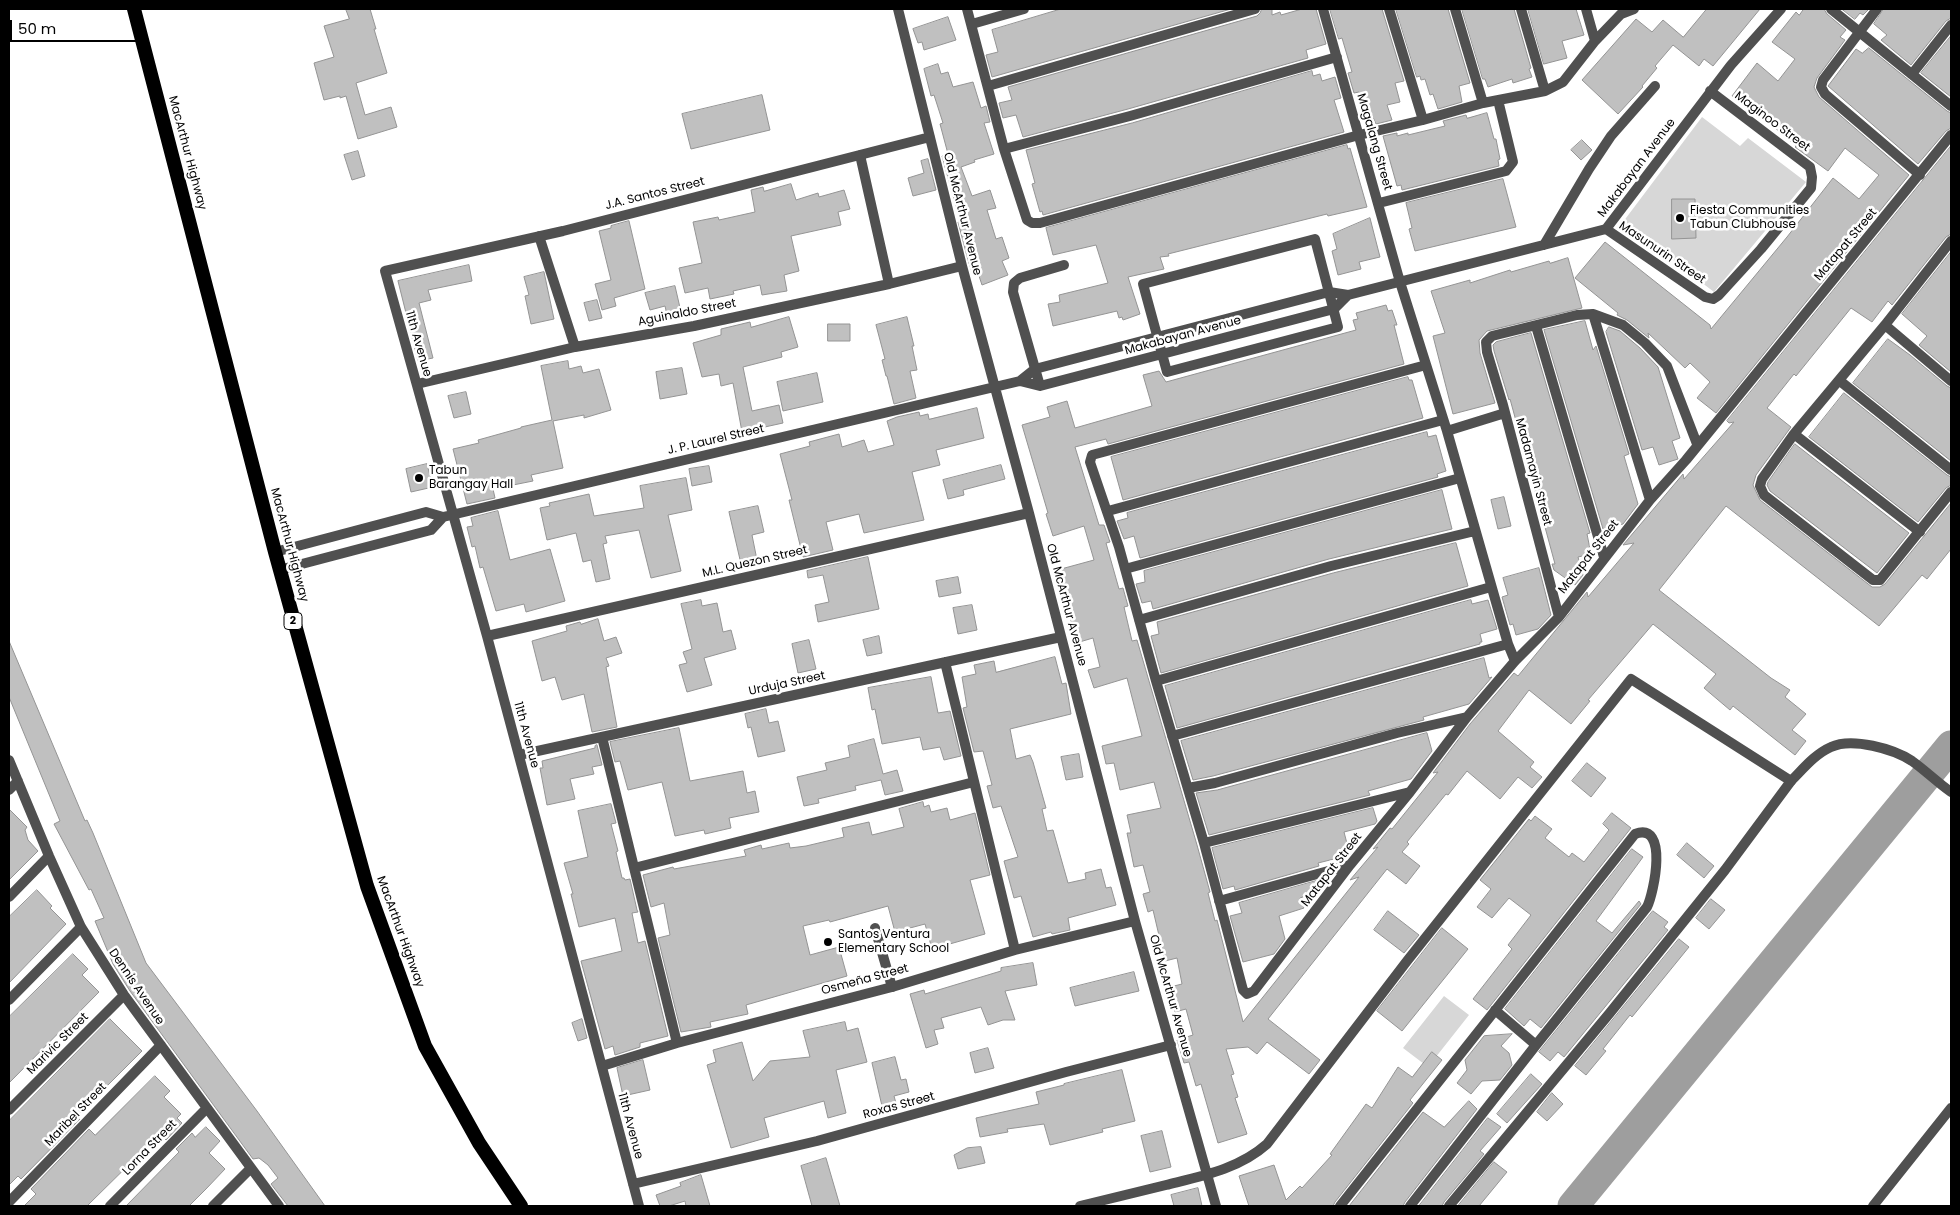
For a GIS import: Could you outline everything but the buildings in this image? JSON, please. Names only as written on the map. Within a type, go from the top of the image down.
[{"type":"highway","name":"MacArthur Highway","points":[[134,9],[279,570],[367,886],[425,1046],[479,1143],[521,1206]]},
{"type":"street","name":"Old McArthur Avenue","points":[[898,9],[962,266],[1029,513],[1135,921],[1216,1206]]},
{"type":"street","points":[[967,9],[1004,150],[1027,220],[1040,223],[1358,135],[1423,120],[1483,103],[1546,91],[1563,82],[1595,40],[1621,14],[1634,9]]},
{"type":"street","points":[[972,24],[1024,9]]},
{"type":"street","points":[[988,86],[1255,9]]},
{"type":"street","name":"Magalang Street","points":[[1323,9],[1400,282],[1447,431],[1491,587],[1515,662]]},
{"type":"street","points":[[1389,9],[1423,120]]},
{"type":"street","points":[[1455,9],[1483,103]]},
{"type":"street","points":[[1520,9],[1546,91]]},
{"type":"street","points":[[1586,9],[1595,40]]},
{"type":"street","name":"Makabayan Avenue","points":[[994,387],[1020,381],[1035,369],[1329,292],[1348,295],[1606,229],[1731,65],[1781,9]]},
{"type":"street","points":[[1831,9],[1951,106]]},
{"type":"street","points":[[1877,9],[1823,80],[1821,88],[1920,175]]},
{"type":"street","points":[[1912,74],[1951,25]]},
{"type":"street","points":[[1004,150],[1337,57]]},
{"type":"street","points":[[1544,245],[1589,169],[1606,145],[1655,86]]},
{"type":"street","name":"Maginoo Street","points":[[1705,297],[1712,299],[1719,295],[1761,249],[1811,188],[1812,177],[1810,167],[1710,92]]},
{"type":"street","points":[[1379,203],[1506,171],[1510,168],[1513,162],[1498,100]]},
{"type":"street","name":"Matapat Street","points":[[1219,901],[1242,990],[1247,994],[1254,991],[1350,865],[1410,792],[1467,717],[1515,662],[1559,616],[1650,500],[1686,460],[1697,444],[1951,135]]},
{"type":"street","name":"J.A. Santos Street","points":[[385,271],[539,236],[930,137]]},
{"type":"street","points":[[860,155],[888,284]]},
{"type":"street","name":"Masunurin Street","points":[[1606,229],[1705,297]]},
{"type":"street","points":[[539,236],[575,347]]},
{"type":"street","points":[[1315,239],[1334,309],[1338,327],[1167,372],[1143,284],[1315,239]]},
{"type":"street","points":[[1951,241],[1840,381],[1794,434],[1762,479],[1760,486],[1764,494],[1873,580],[1880,580],[1951,492]]},
{"type":"street","points":[[1040,386],[1012,292],[1014,283],[1020,278],[1064,265]]},
{"type":"street","name":"Aguinaldo Street","points":[[417,384],[575,347],[694,326],[962,266]]},
{"type":"street","name":"11th Avenue","points":[[385,271],[417,384],[448,516],[487,636],[639,1206]]},
{"type":"street","points":[[1334,309],[1348,295]]},
{"type":"street","name":"Makabayan Avenue","points":[[1020,381],[1040,386],[1334,309]]},
{"type":"street","points":[[1604,557],[1536,326],[1577,315],[1593,314],[1623,325],[1645,343],[1667,366],[1697,444]]},
{"type":"street","points":[[1593,314],[1650,500]]},
{"type":"street","points":[[1885,325],[1951,381]]},
{"type":"street","name":"Madamayin Street","points":[[1536,326],[1492,336],[1486,342],[1487,352],[1559,616]]},
{"type":"street","points":[[1350,865],[1219,901],[1108,511],[1090,462],[1092,455],[1426,364]]},
{"type":"street","points":[[1840,381],[1951,470]]},
{"type":"street","name":"J. P. Laurel Street","points":[[275,552],[426,512],[448,516],[994,387]]},
{"type":"street","points":[[1447,431],[1505,413]]},
{"type":"street","points":[[1108,511],[1443,420]]},
{"type":"street","points":[[1794,434],[1920,532]]},
{"type":"street","points":[[1125,569],[1460,478]]},
{"type":"street","name":"M.L. Quezon Street","points":[[487,636],[1029,513]]},
{"type":"street","name":"J. P. Laurel Street","points":[[279,570],[431,530],[448,516]]},
{"type":"street","points":[[395,521],[400,538]]},
{"type":"street","points":[[1139,620],[1331,566],[1475,531]]},
{"type":"street","points":[[340,535],[345,553]]},
{"type":"street","points":[[1156,681],[1491,587]]},
{"type":"street","name":"Urduja Street","points":[[519,755],[1060,637]]},
{"type":"street","points":[[1172,736],[1508,644]]},
{"type":"street","points":[[945,662],[1015,950]]},
{"type":"street","points":[[1080,1206],[1207,1175],[1241,1163],[1267,1144],[1406,961],[1631,678],[1791,781]]},
{"type":"street","points":[[1188,788],[1215,783],[1398,733],[1467,717]]},
{"type":"street","points":[[602,737],[677,1044]]},
{"type":"street","points":[[1449,1206],[1640,977],[1726,870],[1791,781],[1812,759],[1833,746],[1858,743],[1885,749],[1910,760],[1951,792]]},
{"type":"street","name":"Dennis Avenue","points":[[9,760],[49,856],[81,926],[124,995],[279,1206]]},
{"type":"street","points":[[9,790],[18,781]]},
{"type":"street","points":[[634,868],[974,782]]},
{"type":"street","points":[[1204,843],[1410,792]]},
{"type":"street","points":[[1340,1206],[1635,834],[1641,832],[1647,834],[1653,841],[1657,852],[1654,886],[1647,907],[1410,1206]]},
{"type":"street","points":[[9,897],[49,856]]},
{"type":"street","name":"Osmeña Street","points":[[602,1066],[677,1044],[892,987],[1015,950],[1135,921]]},
{"type":"street","points":[[9,1000],[81,926]]},
{"type":"street","points":[[875,928],[892,987]]},
{"type":"street","name":"Marivic Street","points":[[9,1110],[124,995]]},
{"type":"street","points":[[1495,1010],[1536,1045]]},
{"type":"street","name":"Roxas Street","points":[[632,1184],[817,1141],[1171,1045]]},
{"type":"street","name":"Maribel Street","points":[[9,1202],[161,1046]]},
{"type":"street","name":"Lorna Street","points":[[110,1206],[207,1108]]},
{"type":"street","points":[[1873,1206],[1951,1108]]},
{"type":"street","points":[[212,1206],[251,1168]]},
{"type":"shaded area","points":[[1702,117],[1740,146],[1748,138],[1806,182],[1714,292],[1623,222]]},
{"type":"shaded area","points":[[1444,996],[1469,1015],[1428,1067],[1403,1048]]},
{"type":"waterway","points":[[1573,1206],[1951,746]]},
{"type":"place","name":"Fiesta Communities Tabun Clubhouse","points":[[1680,218]]},
{"type":"place","name":"Tabun Barangay Hall","points":[[419,478]]},
{"type":"place","name":"Santos Ventura Elementary School","points":[[828,942]]}]
